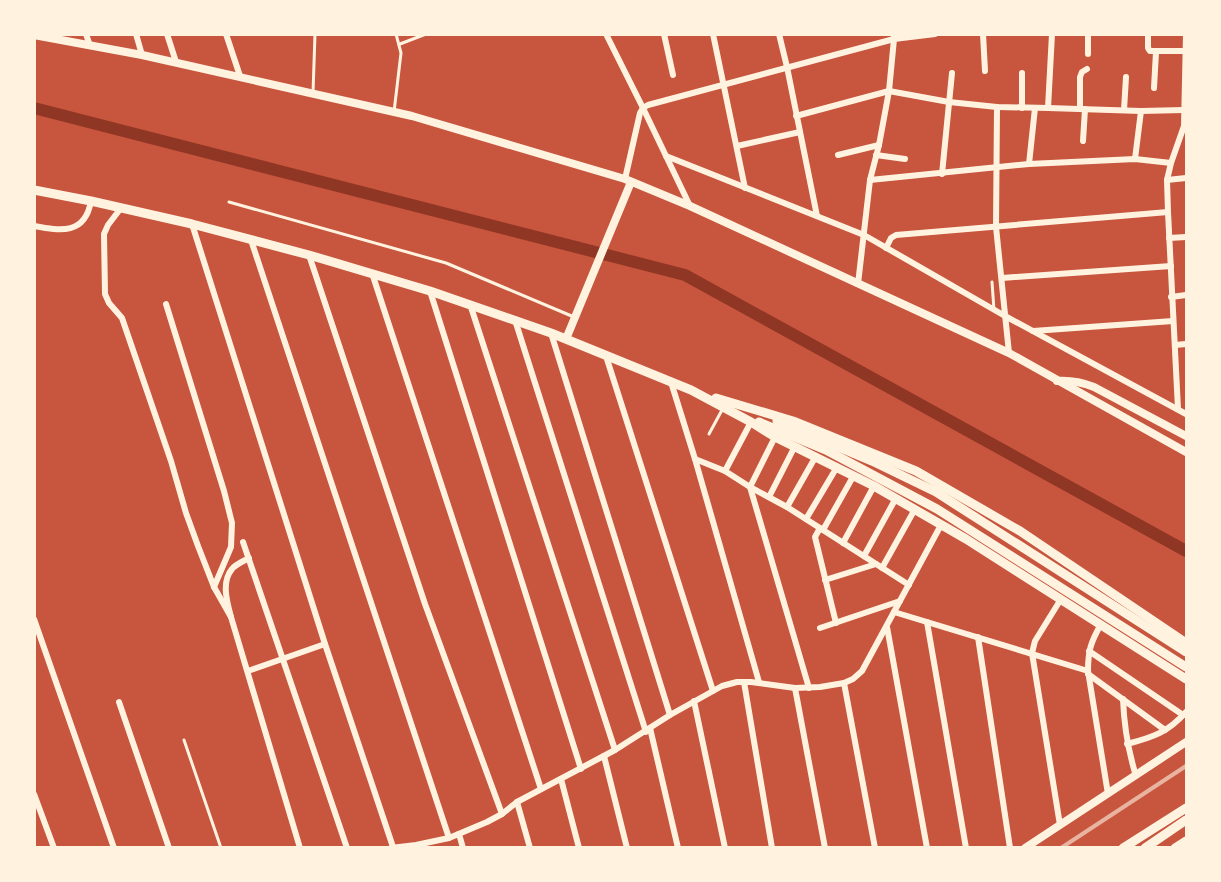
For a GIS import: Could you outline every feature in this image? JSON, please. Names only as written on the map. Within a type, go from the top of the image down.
[{"type":"main road","points":[[34,190],[192,224],[309,255],[430,291],[551,333],[872,461],[936,492],[1186,652]]},
{"type":"main road","points":[[691,390],[724,407],[793,421],[916,471],[1020,531],[1186,642]]},
{"type":"main road","points":[[742,411],[751,422],[775,437],[854,475],[915,509],[1186,679]]},
{"type":"main road","points":[[742,411],[826,450],[937,509],[1186,667]]},
{"type":"main road","points":[[1123,848],[1186,808]]},
{"type":"main road","points":[[1144,848],[1186,820]]},
{"type":"street","points":[[86,34],[90,46]]},
{"type":"street","points":[[136,34],[142,55]]},
{"type":"street","points":[[167,34],[176,62]]},
{"type":"street","points":[[226,34],[240,76]]},
{"type":"street","points":[[606,34],[690,206]]},
{"type":"street","points":[[663,34],[673,75]]},
{"type":"street","points":[[713,34],[745,188]]},
{"type":"street","points":[[779,34],[817,216]]},
{"type":"street","points":[[566,339],[620,207],[643,108],[894,37],[935,34]]},
{"type":"street","points":[[983,34],[984,71]]},
{"type":"street","points":[[1048,108],[1052,34]]},
{"type":"street","points":[[1088,34],[1088,54]]},
{"type":"street","points":[[1148,34],[1148,49],[1152,52],[1185,51]]},
{"type":"street","points":[[1178,409],[1167,180],[1171,162],[1185,126],[1186,34]]},
{"type":"street","points":[[34,35],[176,62],[394,112],[504,142],[628,180],[690,206],[1009,353],[1186,452]]},
{"type":"street","points":[[858,284],[870,180],[889,91],[894,37]]},
{"type":"street","points":[[1154,88],[1156,52]]},
{"type":"street","points":[[1083,141],[1080,77],[1087,69]]},
{"type":"street","points":[[942,174],[952,73]]},
{"type":"street","points":[[1022,73],[1022,108]]},
{"type":"street","points":[[1124,110],[1126,77]]},
{"type":"street","points":[[796,116],[889,91],[997,108],[1184,110]]},
{"type":"street","points":[[997,108],[996,227],[1009,353]]},
{"type":"street","points":[[1029,164],[1035,108]]},
{"type":"street","points":[[1135,159],[1141,111]]},
{"type":"street","points":[[737,146],[801,132]]},
{"type":"street","points":[[838,155],[879,145]]},
{"type":"street","points":[[876,155],[905,159]]},
{"type":"street","points":[[666,156],[864,235],[994,310],[1186,414]]},
{"type":"street","points":[[870,180],[1029,164],[1135,159],[1171,162]]},
{"type":"street","points":[[1167,180],[1186,178]]},
{"type":"street","points":[[34,226],[58,230],[76,226],[89,211],[90,201]]},
{"type":"street","points":[[121,208],[104,234],[105,294],[109,303],[122,318],[171,461],[186,513],[214,587],[231,617]]},
{"type":"street","points":[[886,248],[891,238],[896,235],[1168,212]]},
{"type":"street","points":[[192,224],[392,847],[407,847],[449,838],[502,814],[517,802],[615,750],[670,715],[729,683],[759,682],[809,688],[844,683],[853,679],[862,671],[941,525]]},
{"type":"street","points":[[1169,238],[1186,237]]},
{"type":"street","points":[[251,240],[449,838]]},
{"type":"street","points":[[309,255],[425,604],[502,814]]},
{"type":"street","points":[[1002,278],[1171,266]]},
{"type":"street","points":[[371,273],[541,789]]},
{"type":"street","points":[[430,291],[580,769]]},
{"type":"street","points":[[1172,297],[1186,296]]},
{"type":"street","points":[[166,304],[224,491],[232,524],[231,547],[214,587]]},
{"type":"street","points":[[470,304],[615,750]]},
{"type":"street","points":[[515,320],[648,730],[678,848]]},
{"type":"street","points":[[1033,331],[1173,321]]},
{"type":"street","points":[[551,333],[670,715]]},
{"type":"street","points":[[1175,345],[1186,344]]},
{"type":"street","points":[[606,356],[713,691]]},
{"type":"street","points":[[671,381],[759,682]]},
{"type":"street","points":[[1057,381],[1082,382],[1186,436]]},
{"type":"street","points":[[725,471],[751,422]]},
{"type":"street","points":[[775,437],[750,487],[809,688]]},
{"type":"street","points":[[769,496],[795,446]]},
{"type":"street","points":[[788,507],[816,456]]},
{"type":"street","points":[[695,459],[725,471],[788,507],[909,585]]},
{"type":"street","points":[[806,519],[837,467]]},
{"type":"street","points":[[836,622],[815,537],[854,475]]},
{"type":"street","points":[[843,543],[874,486]]},
{"type":"street","points":[[864,556],[896,498]]},
{"type":"street","points":[[825,580],[879,566],[915,509]]},
{"type":"street","points":[[243,542],[347,848]]},
{"type":"street","points":[[249,558],[233,568],[228,577],[225,594],[300,848]]},
{"type":"street","points":[[1060,825],[1032,653],[1035,642],[1061,599]]},
{"type":"street","points":[[820,628],[900,601]]},
{"type":"street","points":[[894,612],[1032,653],[1088,673],[1165,730]]},
{"type":"street","points":[[34,619],[114,848]]},
{"type":"street","points":[[927,622],[966,848]]},
{"type":"street","points":[[1101,624],[1089,651],[1088,673],[1108,794]]},
{"type":"street","points":[[887,626],[927,848]]},
{"type":"street","points":[[978,637],[1010,848]]},
{"type":"street","points":[[248,671],[325,644]]},
{"type":"street","points":[[1089,651],[1185,714],[1155,736],[1127,744]]},
{"type":"street","points":[[744,682],[772,848]]},
{"type":"street","points":[[844,683],[874,848]]},
{"type":"street","points":[[795,688],[825,848]]},
{"type":"street","points":[[1123,699],[1127,744],[1136,776]]},
{"type":"street","points":[[694,701],[725,848]]},
{"type":"street","points":[[119,702],[170,848]]},
{"type":"street","points":[[1025,848],[1186,742]]},
{"type":"street","points":[[604,756],[627,848]]},
{"type":"street","points":[[561,779],[579,848]]},
{"type":"street","points":[[34,794],[54,848]]},
{"type":"street","points":[[517,802],[530,848]]},
{"type":"street","points":[[459,834],[463,848]]},
{"type":"lane","points":[[313,93],[315,34]]},
{"type":"lane","points":[[394,112],[401,53],[396,34]]},
{"type":"lane","points":[[399,44],[426,34]]},
{"type":"lane","points":[[229,202],[446,263],[574,318]]},
{"type":"lane","points":[[992,282],[994,310]]},
{"type":"lane","points":[[709,434],[724,407]]},
{"type":"lane","points":[[184,740],[221,848]]},
{"type":"waterway","points":[[34,108],[685,275],[1186,551]]},
{"type":"railway","points":[[1061,848],[1186,766]]}]
